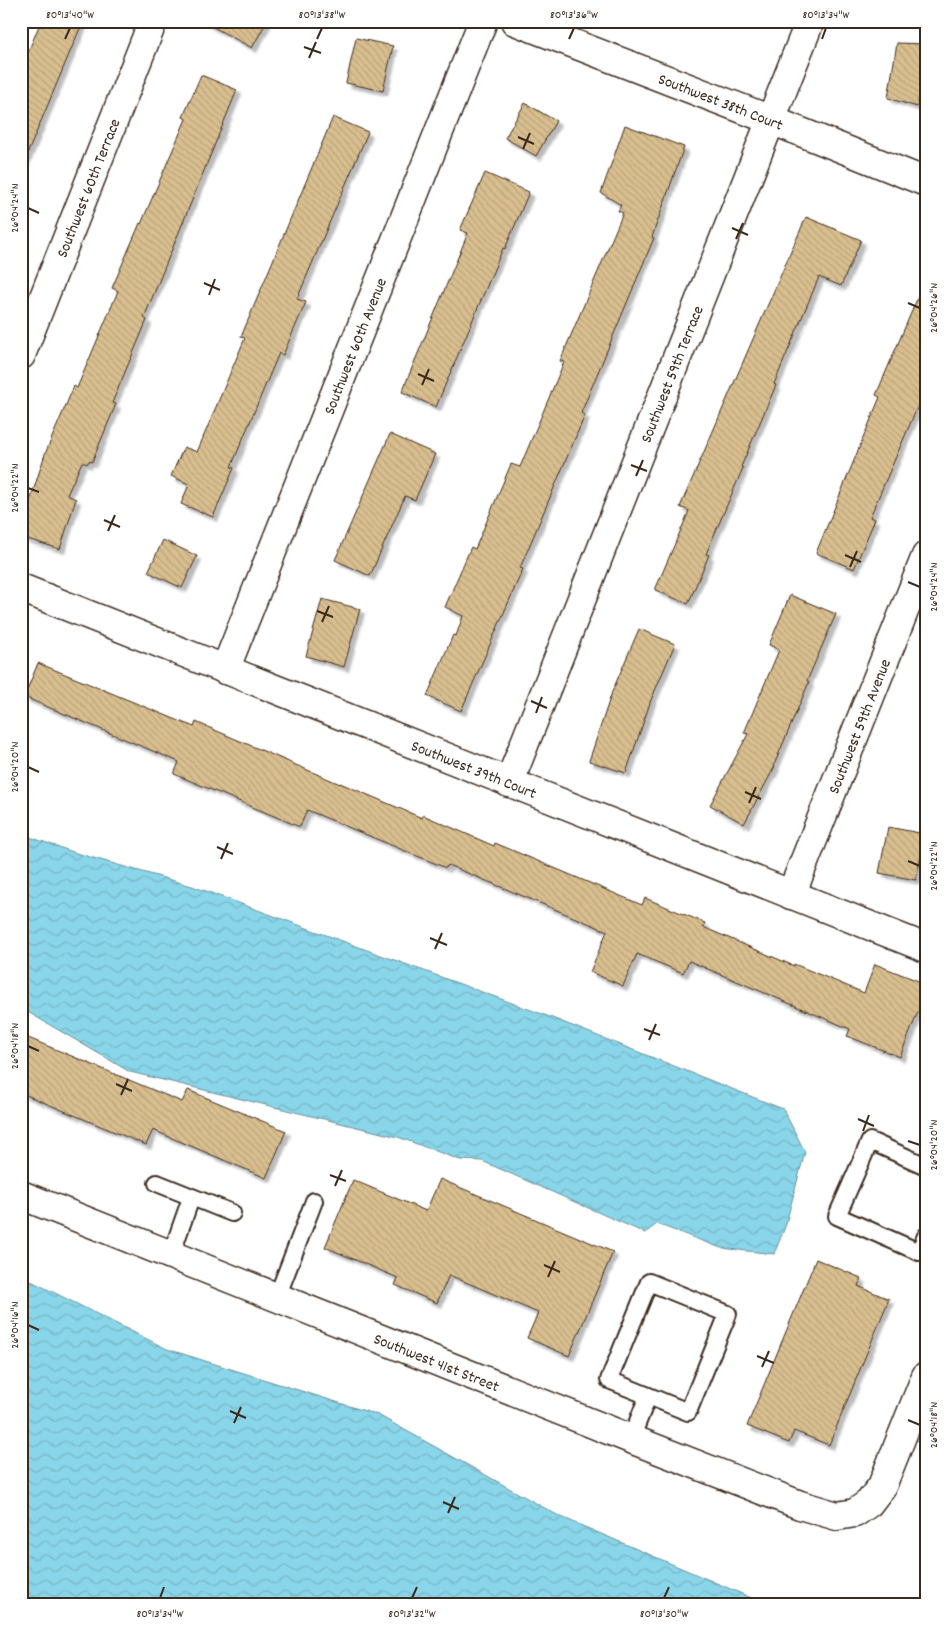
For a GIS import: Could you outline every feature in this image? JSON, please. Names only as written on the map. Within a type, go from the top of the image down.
[{"type":"street","name":"Southwest 60th Terrace","points":[[21,355],[153,21]]},
{"type":"street","name":"Southwest 60th Avenue","points":[[225,670],[483,21]]},
{"type":"street","name":"Southwest 38th Court","points":[[515,21],[926,182]]},
{"type":"street","name":"Southwest 59th Terrace","points":[[509,783],[810,21]]},
{"type":"street","name":"Southwest 59th Avenue","points":[[791,895],[926,556]]},
{"type":"street","name":"Southwest 39th Court","points":[[21,588],[926,948]]},
{"type":"street","name":"Southwest 41st Street","points":[[21,1194],[631,1439],[821,1513],[837,1516],[855,1513],[869,1502],[882,1486],[926,1376]]},
{"type":"lane","points":[[926,1166],[870,1141],[837,1216],[919,1252],[926,1236]]},
{"type":"lane","points":[[157,1183],[232,1213]]},
{"type":"lane","points":[[171,1255],[191,1198]]},
{"type":"lane","points":[[276,1297],[314,1201]]},
{"type":"lane","points":[[649,1282],[728,1314],[688,1412],[648,1396],[609,1380],[649,1282]]},
{"type":"lane","points":[[631,1439],[648,1396]]},
{"type":"water","points":[[21,834],[76,853],[192,886],[542,1014],[783,1109],[805,1152],[785,1227],[774,1254],[721,1248],[657,1224],[645,1233],[482,1161],[460,1160],[398,1137],[130,1072],[21,1008]]},
{"type":"water","points":[[21,1276],[167,1349],[378,1415],[559,1516],[768,1605],[21,1605]]},
{"type":"building","points":[[41,21],[83,21],[21,169],[21,69]]},
{"type":"building","points":[[202,21],[267,21],[252,48]]},
{"type":"building","points":[[356,38],[393,46],[383,91],[346,83]]},
{"type":"building","points":[[897,43],[926,44],[926,66],[917,107],[888,98]]},
{"type":"building","points":[[201,75],[237,90],[144,318],[147,320],[112,403],[116,404],[92,462],[89,461],[87,464],[82,462],[67,495],[76,499],[60,549],[21,537],[21,529],[45,454],[74,386],[77,388],[118,291],[112,288],[186,119],[183,117]]},
{"type":"building","points":[[525,103],[556,121],[536,156],[505,138]]},
{"type":"building","points":[[333,117],[368,132],[297,299],[306,302],[283,355],[279,353],[231,467],[234,468],[213,517],[181,504],[189,484],[171,476],[184,447],[197,452],[245,338],[241,337]]},
{"type":"building","points":[[625,125],[684,147],[652,237],[654,238],[581,413],[585,415],[520,568],[523,569],[461,711],[427,696],[453,635],[456,636],[463,616],[445,607],[471,547],[475,549],[511,464],[520,467],[564,362],[560,361],[623,213],[618,211],[621,205],[601,193]]},
{"type":"building","points":[[485,173],[529,192],[505,249],[503,248],[436,407],[402,392],[468,233],[460,230]]},
{"type":"building","points":[[806,217],[861,240],[841,286],[819,277],[774,384],[776,385],[706,554],[709,555],[688,604],[655,590],[689,511],[680,507]]},
{"type":"building","points":[[926,278],[926,387],[870,517],[875,519],[854,569],[816,553],[880,397],[876,395]]},
{"type":"building","points":[[390,434],[435,454],[415,500],[405,496],[370,576],[335,560]]},
{"type":"building","points":[[163,540],[197,556],[182,588],[148,572]]},
{"type":"building","points":[[790,595],[836,614],[807,681],[809,682],[775,766],[744,824],[710,805],[748,734],[744,733],[779,650],[769,645]]},
{"type":"building","points":[[322,599],[360,609],[344,667],[306,656]]},
{"type":"building","points":[[639,629],[675,644],[651,700],[626,773],[589,761],[612,692]]},
{"type":"building","points":[[38,663],[194,727],[196,722],[422,818],[423,815],[494,846],[495,843],[642,905],[645,898],[705,923],[703,927],[794,966],[794,964],[864,993],[875,964],[926,984],[926,992],[900,1057],[847,1036],[850,1029],[689,961],[683,973],[637,954],[623,986],[590,972],[607,931],[448,865],[446,868],[307,810],[300,827],[174,774],[179,762],[24,697]]},
{"type":"building","points":[[888,827],[925,834],[916,880],[879,873]]},
{"type":"building","points":[[21,1035],[182,1102],[188,1090],[286,1131],[266,1178],[153,1130],[146,1145],[21,1093]]},
{"type":"building","points":[[440,1179],[613,1252],[569,1356],[527,1338],[538,1313],[449,1275],[437,1303],[395,1285],[398,1278],[325,1247],[353,1180],[426,1211]]},
{"type":"building","points":[[816,1259],[861,1278],[858,1286],[889,1299],[829,1445],[794,1431],[789,1443],[747,1426]]}]
